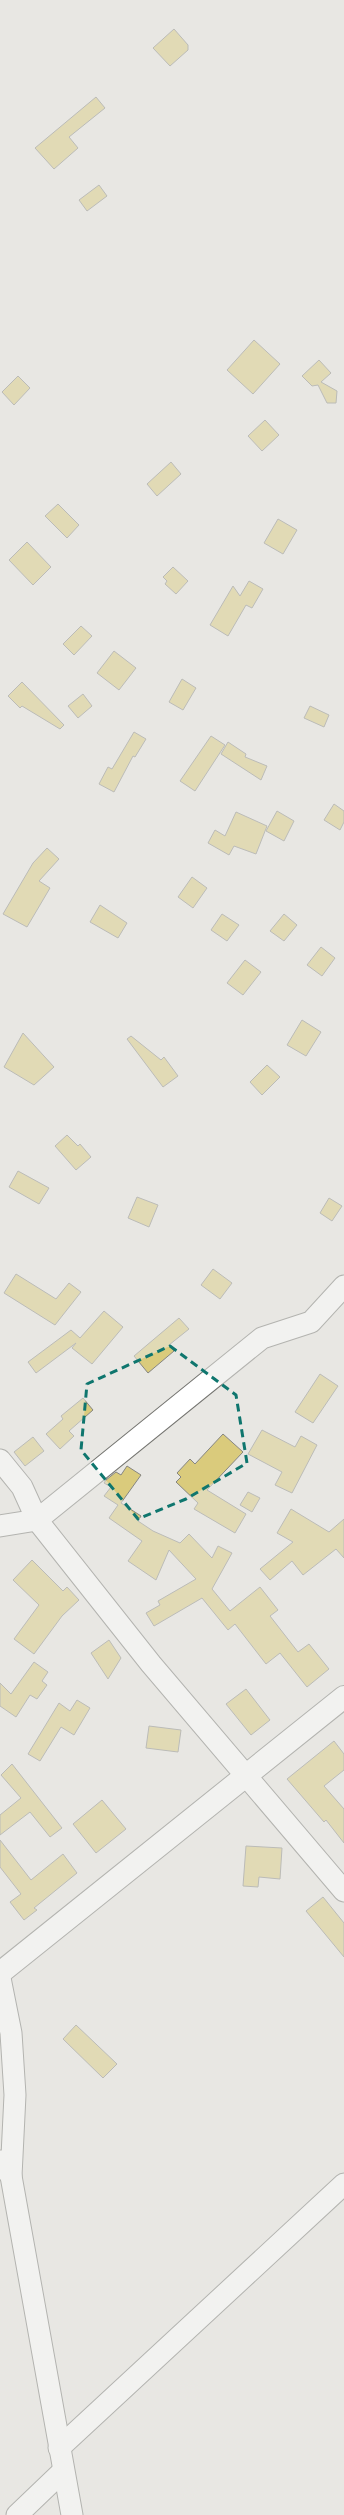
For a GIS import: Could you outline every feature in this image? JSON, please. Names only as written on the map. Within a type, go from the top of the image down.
[{"type":"main road","points":[[0,1973],[246,1774],[344,1697]]},
{"type":"street","points":[[0,1526],[37,1520],[262,1338],[311,1322],[344,1286]]},
{"type":"street","points":[[0,1460],[22,1487],[37,1520],[151,1664],[344,1891]]},
{"type":"street","points":[[0,1978],[11,2033],[15,2095],[5,2169],[72,2515]]},
{"type":"street","points":[[59,2448],[344,2184]]},
{"type":"street","points":[[17,2515],[63,2471]]},
{"type":"highlighted area","points":[[170,1346],[236,1395],[247,1463],[186,1499],[138,1519],[81,1450],[87,1384]]},
{"type":"building","points":[[174,29],[188,45],[188,50],[170,66],[153,48]]},
{"type":"building","points":[[96,97],[105,108],[69,137],[78,148],[54,169],[35,148]]},
{"type":"building","points":[[99,185],[107,196],[87,211],[79,200]]},
{"type":"building","points":[[254,340],[280,364],[253,394],[227,370]]},
{"type":"building","points":[[319,360],[331,373],[321,382],[337,391],[336,403],[327,403],[318,385],[312,386],[302,376]]},
{"type":"building","points":[[18,376],[30,388],[14,405],[2,392]]},
{"type":"building","points":[[265,420],[279,435],[262,451],[248,436]]},
{"type":"building","points":[[171,462],[181,474],[157,496],[147,484]]},
{"type":"building","points":[[58,504],[79,525],[67,538],[45,516]]},
{"type":"building","points":[[278,519],[297,530],[283,554],[264,543]]},
{"type":"building","points":[[27,542],[51,567],[33,585],[9,560]]},
{"type":"building","points":[[173,567],[188,581],[176,594],[165,584],[167,581],[163,577]]},
{"type":"building","points":[[249,581],[263,589],[252,608],[246,605],[228,636],[210,625],[233,586],[240,596]]},
{"type":"building","points":[[81,626],[92,636],[74,655],[63,644]]},
{"type":"building","points":[[114,651],[136,668],[119,690],[97,673]]},
{"type":"building","points":[[182,679],[196,688],[183,710],[169,702]]},
{"type":"building","points":[[22,682],[64,725],[60,729],[22,706],[20,708],[8,696]]},
{"type":"building","points":[[83,694],[92,706],[78,718],[68,706]]},
{"type":"building","points":[[310,706],[329,715],[324,727],[304,718]]},
{"type":"building","points":[[134,732],[146,739],[135,757],[133,756],[114,792],[99,784],[108,767],[112,769]]},
{"type":"building","points":[[211,736],[225,745],[195,791],[180,781]]},
{"type":"building","points":[[228,742],[246,754],[245,757],[267,766],[261,780],[221,754]]},
{"type":"building","points":[[334,804],[344,811],[344,822],[340,830],[324,820]]},
{"type":"building","points":[[277,811],[294,821],[284,841],[266,831]]},
{"type":"building","points":[[236,812],[267,826],[256,854],[234,846],[229,855],[208,843],[215,830],[225,836]]},
{"type":"building","points":[[47,848],[59,859],[39,881],[50,888],[27,927],[3,914],[33,863]]},
{"type":"building","points":[[192,877],[207,888],[193,908],[178,897]]},
{"type":"building","points":[[100,905],[127,923],[118,938],[90,922]]},
{"type":"building","points":[[222,914],[239,925],[227,941],[211,930]]},
{"type":"building","points":[[284,914],[297,925],[284,941],[270,931]]},
{"type":"building","points":[[321,947],[335,958],[322,976],[307,965]]},
{"type":"building","points":[[245,960],[261,972],[243,995],[227,983]]},
{"type":"building","points":[[302,1020],[321,1032],[306,1056],[287,1045]]},
{"type":"building","points":[[23,1033],[54,1067],[34,1085],[4,1067]]},
{"type":"building","points":[[131,1036],[161,1060],[164,1057],[178,1076],[163,1087],[127,1039]]},
{"type":"building","points":[[267,1065],[280,1077],[262,1095],[250,1082]]},
{"type":"building","points":[[67,1135],[78,1146],[80,1144],[91,1157],[76,1170],[55,1146]]},
{"type":"building","points":[[18,1171],[49,1188],[39,1204],[9,1187]]},
{"type":"building","points":[[137,1197],[158,1205],[149,1227],[128,1218]]},
{"type":"building","points":[[329,1198],[342,1206],[332,1221],[320,1213]]},
{"type":"building","points":[[213,1269],[232,1283],[220,1299],[201,1285]]},
{"type":"building","points":[[16,1274],[56,1299],[69,1283],[81,1292],[55,1325],[4,1293]]},
{"type":"building","points":[[104,1311],[123,1327],[92,1364],[72,1348],[76,1343],[36,1373],[28,1362],[71,1330],[80,1338]]},
{"type":"building","points":[[179,1318],[189,1329],[169,1345],[174,1351],[148,1373],[134,1356]]},
{"type":"building","points":[[320,1374],[338,1386],[313,1423],[295,1412]]},
{"type":"building","points":[[83,1398],[93,1410],[69,1431],[74,1436],[60,1449],[46,1434],[63,1419],[61,1416]]},
{"type":"building","points":[[262,1430],[295,1447],[301,1436],[317,1445],[292,1493],[275,1485],[282,1472],[248,1454]]},
{"type":"building","points":[[223,1434],[243,1452],[207,1490],[246,1514],[235,1533],[194,1509],[198,1503],[176,1482],[181,1477],[177,1473],[190,1459],[195,1464]]},
{"type":"building","points":[[33,1437],[44,1451],[25,1466],[14,1452]]},
{"type":"building","points":[[127,1466],[141,1475],[121,1503],[141,1516],[138,1521],[153,1531],[180,1543],[189,1534],[212,1558],[218,1546],[232,1553],[212,1589],[230,1611],[260,1587],[278,1610],[270,1616],[298,1652],[309,1644],[329,1669],[307,1687],[280,1653],[266,1664],[235,1624],[228,1630],[202,1598],[154,1626],[146,1613],[160,1605],[158,1601],[196,1579],[169,1550],[156,1580],[128,1561],[142,1541],[109,1518],[118,1505],[104,1496],[111,1487],[104,1483],[106,1480],[116,1472],[121,1475]]},
{"type":"building","points":[[248,1492],[260,1498],[252,1512],[240,1505]]},
{"type":"building","points":[[291,1509],[329,1532],[344,1519],[344,1558],[336,1549],[303,1575],[292,1561],[270,1580],[260,1569],[293,1542],[277,1533]]},
{"type":"building","points":[[32,1560],[63,1591],[67,1587],[79,1600],[62,1616],[34,1654],[14,1639],[39,1605],[13,1580]]},
{"type":"building","points":[[109,1640],[121,1658],[108,1679],[91,1653]]},
{"type":"building","points":[[34,1662],[48,1672],[42,1681],[47,1685],[37,1699],[30,1695],[16,1717],[0,1706],[0,1683],[11,1694]]},
{"type":"building","points":[[246,1689],[270,1720],[251,1735],[226,1704]]},
{"type":"building","points":[[77,1700],[90,1708],[74,1735],[61,1727],[40,1761],[28,1754],[59,1703],[70,1711]]},
{"type":"building","points":[[149,1726],[181,1730],[178,1752],[146,1748]]},
{"type":"building","points":[[334,1741],[344,1754],[344,1770],[324,1786],[344,1809],[344,1843],[326,1820],[324,1822],[287,1779]]},
{"type":"building","points":[[12,1764],[62,1828],[50,1837],[30,1812],[0,1835],[0,1815],[21,1798],[1,1775]]},
{"type":"building","points":[[102,1800],[126,1829],[96,1853],[73,1824]]},
{"type":"building","points":[[0,1840],[31,1880],[63,1854],[77,1873],[34,1908],[37,1910],[24,1920],[10,1902],[21,1894],[0,1867]]},
{"type":"building","points":[[246,1846],[282,1848],[280,1879],[259,1877],[258,1887],[243,1886]]},
{"type":"building","points":[[323,1897],[344,1923],[344,1957],[306,1911]]},
{"type":"building","points":[[76,2025],[117,2064],[103,2078],[63,2039]]}]
